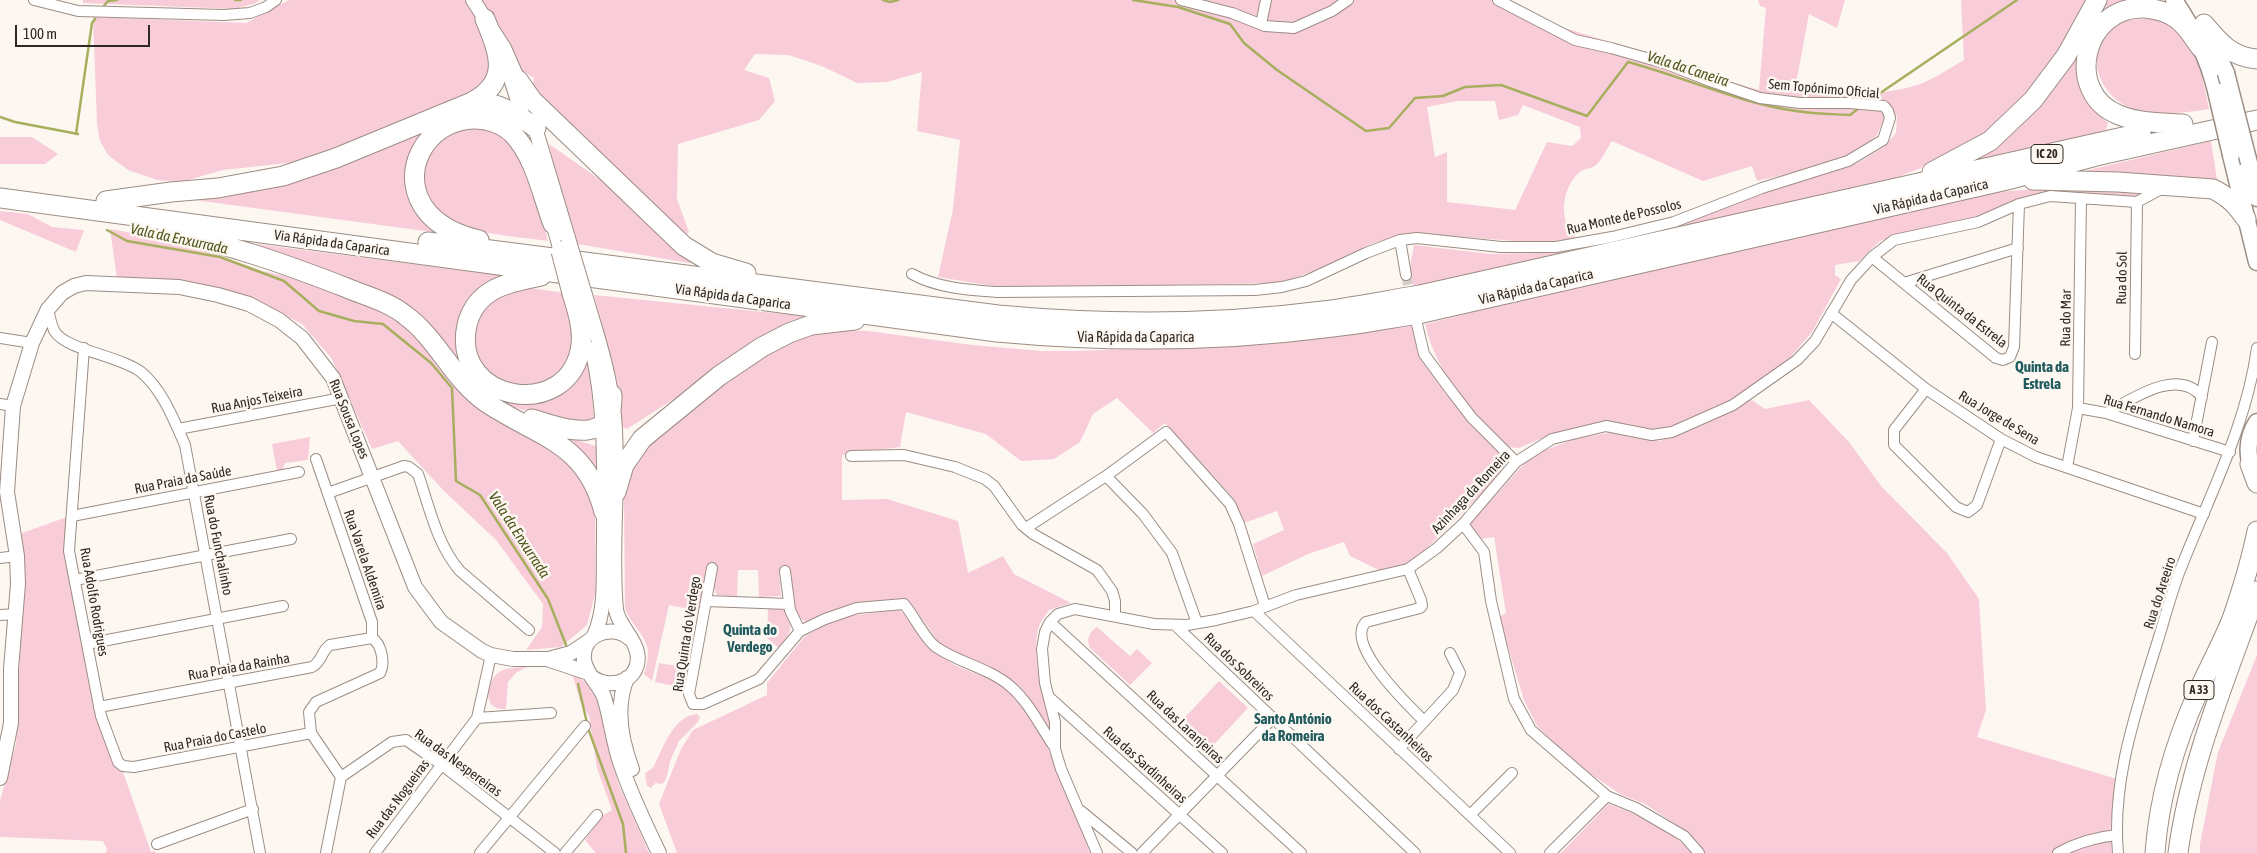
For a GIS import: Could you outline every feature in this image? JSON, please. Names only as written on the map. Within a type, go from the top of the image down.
[{"type":"highway","points":[[1910,184],[1990,141],[2033,100],[2066,56],[2096,0]]},
{"type":"highway","points":[[2183,124],[2139,121],[2119,115],[2106,107],[2091,87],[2087,74],[2086,59],[2089,45],[2101,25],[2110,17],[2136,8],[2163,11],[2178,19],[2201,48]]},
{"type":"highway","points":[[102,206],[171,192],[218,188],[283,176],[336,158],[472,102],[492,86],[500,66],[499,54],[485,19]]},
{"type":"highway","points":[[2204,24],[2229,51],[2242,57],[2257,59]]},
{"type":"highway","points":[[518,80],[532,100],[684,246],[712,263],[807,290]]},
{"type":"highway","points":[[472,102],[500,105],[530,123]]},
{"type":"highway","name":"Via Rápida da Caparica","points":[[0,198],[102,206],[541,256],[929,307],[1060,321],[1162,323],[1277,316],[1324,311],[1420,295],[2257,107]]},
{"type":"highway","points":[[541,256],[452,231],[428,213],[418,196],[415,169],[418,155],[430,136],[440,128],[451,123],[477,119],[501,126],[518,140],[528,157],[560,233],[578,294],[581,344],[575,363],[562,380],[540,393],[524,396],[505,393],[486,381],[471,362],[466,349],[466,330],[474,307],[488,292],[498,286],[508,282],[559,272]]},
{"type":"highway","name":"Via Rápida da Caparica","points":[[0,186],[102,206],[877,317],[1058,338],[1161,340],[1228,337],[1324,328],[1418,314],[2007,180],[2096,156],[2257,120]]},
{"type":"highway","points":[[2007,180],[2064,180],[2213,190],[2226,196],[2235,204],[2246,220]]},
{"type":"highway","points":[[102,206],[144,227],[241,249],[306,272],[384,303],[404,314],[418,326],[466,384],[493,406],[549,437],[568,451],[588,470],[599,490],[604,512]]},
{"type":"highway","points":[[616,492],[624,465],[642,440],[719,376],[755,352],[789,333],[811,325],[877,317]]},
{"type":"highway","points":[[493,406],[564,429],[588,431],[596,428],[603,422],[611,408],[612,394]]},
{"type":"highway","points":[[2254,470],[2257,483]]},
{"type":"highway","name":"A 33","points":[[2155,853],[2163,798],[2175,753],[2198,692],[2231,621],[2243,586],[2257,531]]},
{"type":"highway","name":"A 33","points":[[2178,853],[2183,816],[2196,765],[2257,590]]},
{"type":"main road","points":[[473,0],[506,53],[518,80],[552,194],[560,233]]},
{"type":"main road","points":[[2174,0],[2191,25],[2208,63],[2257,262]]},
{"type":"main road","points":[[2186,0],[2204,24],[2226,74],[2257,198]]},
{"type":"main road","points":[[485,19],[530,123]]},
{"type":"main road","name":"Rua Sousa Lopes","points":[[0,778],[5,723],[6,669],[17,614],[18,556],[4,491],[7,405],[32,343],[48,310],[57,297],[68,289],[92,283],[179,287],[249,304],[279,320],[302,338],[318,356],[333,378],[414,587],[441,622],[482,651],[491,655],[513,659],[547,659],[571,652],[592,638]]},
{"type":"main road","points":[[578,294],[612,394],[615,433],[616,610],[619,622],[637,651],[634,671],[628,678],[621,696],[620,706],[629,761],[666,853]]},
{"type":"main road","points":[[578,294],[595,364],[603,422],[602,612],[584,654],[585,666],[604,698],[620,764],[659,853]]},
{"type":"main road","points":[[2254,470],[2250,439],[2257,422]]},
{"type":"main road","points":[[592,638],[603,632],[612,631],[622,633],[630,638]]},
{"type":"main road","name":"Rua Sousa Lopes","points":[[547,659],[591,675]]},
{"type":"main road","points":[[591,675],[600,682],[610,684],[619,683],[628,678]]},
{"type":"street","points":[[34,0],[78,11],[224,16],[250,13],[266,7],[276,0]]},
{"type":"street","points":[[1181,0],[1232,13],[1261,24],[1294,28],[1332,11],[1348,0]]},
{"type":"street","points":[[1261,24],[1266,0]]},
{"type":"street","name":"Sem Topónimo Oficial","points":[[1498,0],[1575,40],[1664,63],[1760,98],[1800,103],[1884,106],[1890,118]]},
{"type":"street","name":"Rua Monte de Possolos","points":[[912,274],[920,279],[958,288],[997,292],[1255,290],[1306,281],[1366,253],[1400,240],[1417,238],[1501,247],[1556,246],[1612,237],[1665,224],[1762,188],[1848,161],[1883,140],[1890,118]]},
{"type":"street","points":[[2137,202],[2169,186]]},
{"type":"street","name":"Azinhaga da Romeira","points":[[1050,622],[1058,614],[1075,609],[1154,624],[1197,623],[1254,611],[1296,595],[1408,569],[1437,548],[1463,524],[1516,462],[1552,439],[1606,426],[1652,435],[1672,432],[1733,405],[1796,360],[1815,341],[1851,280],[1872,257],[1894,240],[1978,222],[2019,204],[2050,196],[2137,202]]},
{"type":"street","name":"Rua do Mar","points":[[2067,467],[2078,408],[2081,198]]},
{"type":"street","name":"Rua do Sol","points":[[2135,354],[2137,202]]},
{"type":"street","name":"Rua Quinta da Estrela","points":[[1872,257],[1996,358],[2003,360],[2010,357],[2014,347],[2019,204]]},
{"type":"street","points":[[1400,240],[1406,275]]},
{"type":"street","points":[[1904,283],[2018,248]]},
{"type":"street","name":"Rua do Funchalinho","points":[[48,310],[52,328],[64,340],[126,363],[146,376],[157,390],[185,445],[260,853]]},
{"type":"street","name":"Rua Jorge de Sena","points":[[1831,313],[1926,389],[2001,438],[2036,457],[2204,514]]},
{"type":"street","points":[[1417,324],[1424,354],[1472,418],[1516,462]]},
{"type":"street","points":[[0,338],[32,343]]},
{"type":"street","points":[[2193,440],[2212,342]]},
{"type":"street","name":"Rua Adolfo Rodrigues","points":[[84,348],[69,552],[100,707],[117,759],[123,766]]},
{"type":"street","name":"Rua do Areeiro","points":[[2118,853],[2116,835],[2120,780],[2132,725],[2178,574],[2230,452],[2250,385],[2257,348]]},
{"type":"street","points":[[2106,413],[2168,384],[2192,388],[2202,396]]},
{"type":"street","points":[[1926,389],[1894,430],[1894,445],[1956,507],[1968,512],[1977,505],[2001,438]]},
{"type":"street","name":"Rua Anjos Teixeira","points":[[178,429],[342,398]]},
{"type":"street","name":"Rua Fernando Namora","points":[[2078,408],[2106,413],[2230,452]]},
{"type":"street","points":[[1026,528],[1106,476],[1166,432],[1230,504],[1239,524],[1265,606]]},
{"type":"street","points":[[850,456],[904,455],[955,467],[985,479],[994,486],[1010,510],[1026,528],[1055,547],[1097,570],[1112,591],[1115,601],[1115,616]]},
{"type":"street","name":"Rua Varela Aldemira","points":[[311,733],[309,712],[313,704],[374,677],[382,670],[383,662],[378,644],[372,638],[372,622],[316,459]]},
{"type":"street","points":[[328,492],[404,466],[410,467],[418,474],[450,560],[460,571],[529,630]]},
{"type":"street","name":"Rua Praia da Saúde","points":[[72,516],[299,472]]},
{"type":"street","points":[[1106,476],[1142,514],[1172,553],[1197,623]]},
{"type":"street","points":[[1463,524],[1484,552],[1491,601],[1514,699],[1531,730],[1607,796],[1636,808],[1684,836],[1699,853]]},
{"type":"street","points":[[75,580],[291,539]]},
{"type":"street","points":[[0,558],[18,556]]},
{"type":"street","name":"Rua Quinta do Verdego","points":[[712,568],[689,694],[693,704],[703,704],[759,680],[800,630]]},
{"type":"street","points":[[1408,569],[1422,600],[1422,606],[1366,622],[1362,627],[1361,633],[1369,658],[1378,671],[1424,721]]},
{"type":"street","points":[[785,571],[789,604],[800,630],[846,611],[904,604],[934,645],[948,654],[993,675],[1010,686],[1021,697],[1056,749]]},
{"type":"street","points":[[706,601],[789,604]]},
{"type":"street","points":[[87,644],[283,606]]},
{"type":"street","name":"Rua dos Castanheiros","points":[[1254,611],[1510,853]]},
{"type":"street","points":[[0,614],[17,614]]},
{"type":"street","points":[[1050,622],[1045,632],[1042,649],[1042,667],[1055,722],[1056,749],[1061,769],[1097,853]]},
{"type":"street","name":"Rua das Laranjeiras","points":[[1050,622],[1301,853]]},
{"type":"street","name":"Rua dos Sobreiros","points":[[1175,625],[1415,853]]},
{"type":"street","name":"Rua Praia da Rainha","points":[[100,707],[312,667],[319,662],[325,649],[330,645],[372,638]]},
{"type":"street","points":[[1399,748],[1453,690],[1460,669],[1450,652]]},
{"type":"street","name":"Rua das Nogueiras","points":[[375,853],[477,718],[491,655]]},
{"type":"street","name":"Rua das Sardinheiras","points":[[1049,698],[1222,853]]},
{"type":"street","points":[[477,718],[551,713]]},
{"type":"street","points":[[1142,853],[1273,718]]},
{"type":"street","points":[[480,853],[585,726]]},
{"type":"street","points":[[311,733],[341,777],[326,853]]},
{"type":"street","name":"Rua Praia do Castelo","points":[[123,766],[134,767],[311,733]]},
{"type":"street","name":"Rua das Nespereiras","points":[[341,777],[392,742],[400,740],[410,742],[555,853]]},
{"type":"street","points":[[1470,815],[1512,772]]},
{"type":"street","points":[[1550,853],[1607,796]]},
{"type":"street","points":[[157,844],[253,809]]},
{"type":"street","points":[[1078,809],[1132,853]]},
{"type":"street","points":[[565,853],[597,814]]},
{"type":"street","points":[[2058,853],[2068,847],[2102,836],[2116,835]]},
{"type":"shaded area","points":[[83,0],[260,0],[235,9],[83,3]]},
{"type":"shaded area","points":[[289,0],[1502,0],[1550,23],[1759,90],[1766,8],[1760,6],[1758,0],[1845,0],[1837,28],[1809,14],[1795,89],[1825,93],[1860,94],[1895,90],[1923,83],[1964,60],[1961,0],[2088,0],[2045,79],[2009,115],[1973,143],[1933,163],[1898,177],[1678,229],[1413,287],[1410,267],[1414,245],[1490,254],[1540,253],[1607,240],[1715,212],[1780,187],[1858,163],[1884,147],[1896,133],[1897,115],[1884,118],[1877,135],[1857,152],[1805,170],[1757,181],[1752,166],[1703,181],[1612,141],[1599,162],[1595,166],[1580,172],[1569,186],[1564,205],[1564,214],[1570,231],[1576,238],[1542,243],[1410,233],[1373,243],[1317,270],[1280,283],[1004,288],[938,277],[953,209],[960,140],[917,131],[922,72],[887,82],[857,83],[824,67],[789,55],[755,54],[744,70],[769,78],[775,101],[759,120],[678,144],[677,199],[689,232],[681,239],[532,89],[534,78],[520,70],[513,51],[492,58],[487,75],[480,85],[466,97],[315,160],[223,170],[181,182],[157,180],[128,170],[108,155],[100,141],[97,124],[93,17],[246,23]],"holes":[[[1458,101],[1495,101],[1499,120],[1518,115],[1523,105],[1580,127],[1581,138],[1572,146],[1547,142],[1515,210],[1447,202],[1447,152],[1435,157],[1427,107]]]},
{"type":"shaded area","points":[[2102,0],[2134,0],[2107,10],[2083,90],[2089,105],[2108,123],[2105,132],[1952,169],[1984,150]]},
{"type":"shaded area","points":[[2156,18],[2179,28],[2197,53],[2209,109],[2169,113],[2139,111],[2121,103],[2106,88],[2101,79],[2097,59],[2098,49],[2107,33],[2112,27],[2122,22]]},
{"type":"shaded area","points":[[463,114],[410,172],[447,234],[187,199]]},
{"type":"shaded area","points":[[470,127],[497,132],[516,153],[537,199],[548,241],[496,234],[457,225],[447,220],[429,198],[424,187],[423,177],[427,156],[441,139],[453,131]]},
{"type":"shaded area","points":[[0,137],[32,137],[58,154],[45,164],[0,164]]},
{"type":"shaded area","points":[[2211,141],[2218,186],[2076,173]]},
{"type":"shaded area","points":[[549,144],[615,190],[701,265],[578,244],[561,196]]},
{"type":"shaded area","points":[[2048,188],[2148,191],[2133,198],[2090,193],[2037,194],[1974,220],[1909,232],[1880,241],[1859,261],[1835,265],[1835,275],[1841,279],[1812,332],[1783,366],[1727,403],[1669,429],[1648,431],[1616,423],[1592,424],[1554,433],[1519,448],[1507,447],[1457,392],[1430,343],[1425,324],[1574,287],[1997,192]]},
{"type":"shaded area","points":[[0,211],[28,214],[52,227],[84,230],[76,252],[0,220]]},
{"type":"shaded area","points":[[110,229],[172,240],[263,271],[319,284],[387,312],[587,475],[595,514],[596,590],[587,625],[561,647],[526,650],[542,627],[543,604],[496,540],[444,491],[398,441],[372,449],[332,359],[302,324],[245,295],[176,282],[117,278]]},
{"type":"shaded area","points":[[233,241],[506,276],[477,294],[475,378],[537,400],[584,356],[590,367],[594,420],[585,426],[508,406],[489,397],[434,334]]},
{"type":"shaded area","points":[[522,287],[566,293],[573,330],[573,342],[566,362],[555,376],[540,384],[523,387],[506,383],[491,374],[479,359],[473,339],[475,325],[484,302]]},
{"type":"shaded area","points":[[594,295],[813,317],[710,376],[627,429],[621,426],[610,360]]},
{"type":"shaded area","points":[[1411,324],[1418,354],[1445,393],[1494,446],[1503,460],[1498,477],[1425,550],[1404,565],[1383,572],[1350,556],[1344,542],[1308,554],[1262,576],[1253,544],[1284,530],[1277,511],[1244,523],[1234,499],[1165,423],[1153,433],[1117,398],[1093,414],[1080,442],[1054,459],[1021,461],[986,434],[906,412],[900,447],[842,455],[842,500],[887,499],[958,521],[968,573],[1003,556],[1014,574],[1071,603],[1049,610],[1039,626],[1037,637],[1036,650],[1039,676],[1051,726],[1045,728],[1033,704],[1014,682],[941,645],[917,612],[897,599],[868,604],[808,622],[802,620],[792,601],[789,571],[779,571],[781,596],[759,597],[758,570],[738,570],[737,597],[717,595],[714,588],[717,569],[707,568],[699,611],[669,605],[652,681],[644,674],[648,653],[647,646],[625,609],[624,498],[628,473],[655,434],[763,354],[799,337],[832,330],[868,331],[972,345],[1041,351],[1076,351],[1286,341],[1328,337]]},
{"type":"shaded area","points":[[1752,400],[1765,409],[1809,400],[1849,442],[1881,486],[1947,553],[1979,599],[1986,710],[1977,737],[2117,779],[2110,832],[2054,853],[1705,853],[1683,829],[1645,804],[1622,795],[1577,765],[1537,726],[1524,700],[1499,617],[1506,613],[1494,537],[1480,539],[1470,524],[1532,455],[1577,438],[1614,432],[1660,441]]},
{"type":"shaded area","points":[[547,431],[599,447],[599,475]]},
{"type":"shaded area","points":[[310,437],[308,460],[285,463],[283,469],[277,471],[272,444]]},
{"type":"shaded area","points":[[67,517],[64,552],[96,717],[111,760],[123,772],[151,852],[155,851],[156,853],[106,853],[107,849],[103,841],[0,837],[0,801],[16,744],[23,583],[22,533]]},
{"type":"shaded area","points":[[768,607],[784,609],[790,619],[789,634],[779,648],[767,638]]},
{"type":"shaded area","points":[[899,610],[912,621],[932,647],[945,659],[1000,684],[1019,700],[1044,740],[1076,814],[1090,853],[677,853],[659,804],[681,749],[693,730],[767,695],[767,683],[805,636],[840,617]]},
{"type":"shaded area","points":[[1097,627],[1130,656],[1137,649],[1152,663],[1130,685],[1090,648],[1089,636]]},
{"type":"shaded area","points":[[2257,655],[2257,853],[2200,853],[2200,844],[2218,752]]},
{"type":"shaded area","points":[[659,663],[689,668],[685,688],[655,682]]},
{"type":"shaded area","points":[[527,667],[517,672],[508,682],[506,709],[498,708],[489,701],[488,695],[491,682],[499,672],[505,669]]},
{"type":"shaded area","points":[[572,673],[587,683],[597,700],[618,783],[649,853],[596,853],[585,840],[602,816],[612,810],[597,768],[589,716],[580,701]]},
{"type":"shaded area","points":[[1219,681],[1248,708],[1205,754],[1176,727]]},
{"type":"shaded area","points":[[697,714],[700,717],[698,722],[678,742],[670,760],[665,781],[662,784],[655,783],[651,788],[647,786],[645,774],[654,766],[670,734],[681,720]]},
{"type":"shaded area","points":[[1608,804],[1653,823],[1674,836],[1692,853],[1561,853]]},
{"type":"shaded area","points":[[2111,837],[2112,853],[2068,853]]},
{"type":"waterway","name":"Vala da Caneira","points":[[103,7],[108,1],[117,0]]},
{"type":"waterway","name":"Vala da Caneira","points":[[235,0],[241,0]]},
{"type":"waterway","name":"Vala da Caneira","points":[[883,0],[890,2],[898,0]]},
{"type":"waterway","name":"Vala da Caneira","points":[[1133,0],[1178,7],[1230,24],[1244,43],[1277,70],[1366,131],[1389,128],[1415,98],[1443,96],[1465,87],[1501,85],[1587,116],[1628,62],[1733,96],[1775,107],[1810,113],[1850,115],[1859,108]]},
{"type":"waterway","name":"Vala da Caneira","points":[[1867,102],[2017,0]]},
{"type":"waterway","name":"Vala da Caneira","points":[[76,134],[92,23],[95,19]]},
{"type":"waterway","name":"Vala da Enxurrada","points":[[0,117],[15,122],[78,134]]},
{"type":"waterway","name":"Vala da Enxurrada","points":[[107,230],[127,241],[220,257],[284,281],[319,311],[354,321],[383,324],[431,363],[452,388],[456,481],[480,495],[548,599],[566,645]]},
{"type":"waterway","name":"Vala da Enxurrada","points":[[578,684],[587,723]]},
{"type":"waterway","name":"Vala da Enxurrada","points":[[588,728],[623,824],[626,853]]},
{"type":"tunnel","points":[[1406,275],[1411,299]]},
{"type":"district","name":"Quinta da Estrela","points":[[2042,376]]},
{"type":"district","name":"Quinta do Verdego","points":[[750,638]]},
{"type":"district","name":"Santo António da Romeira","points":[[1293,728]]}]
